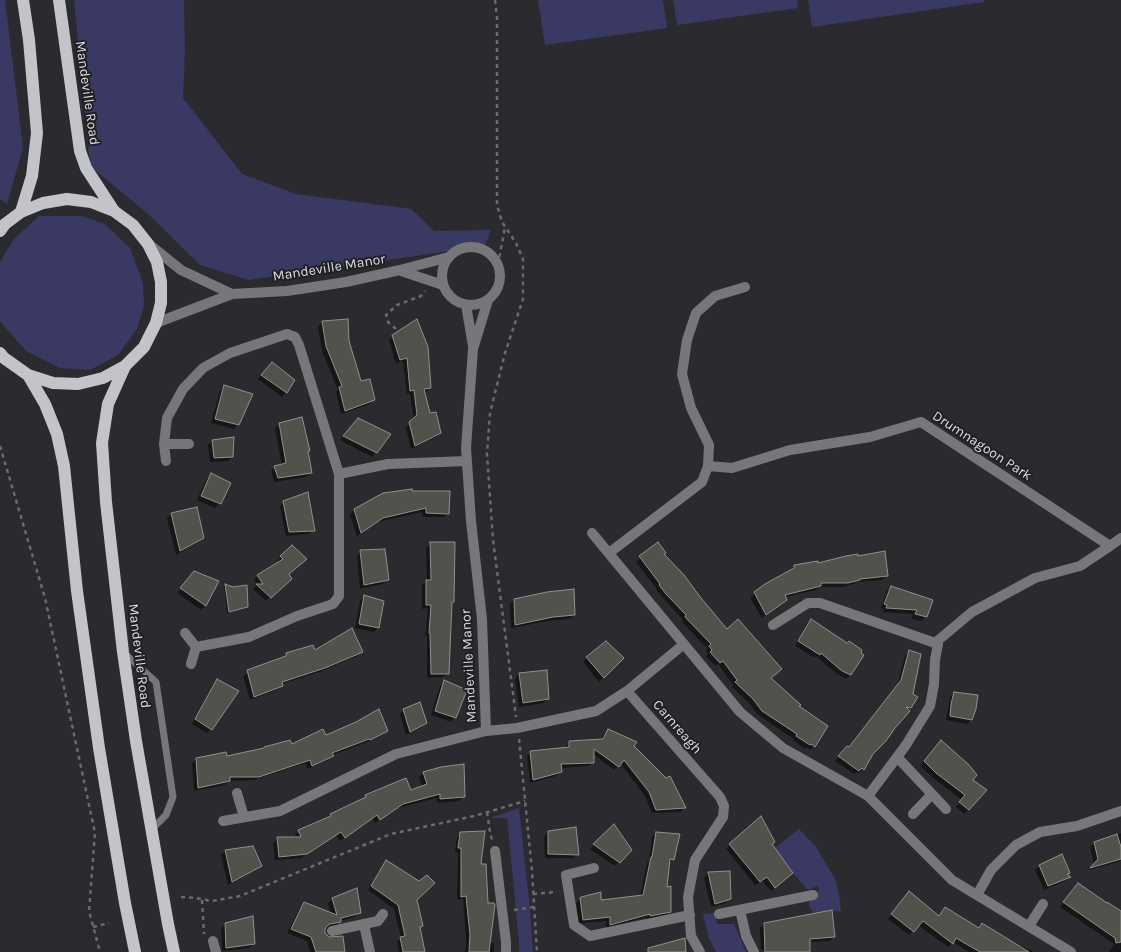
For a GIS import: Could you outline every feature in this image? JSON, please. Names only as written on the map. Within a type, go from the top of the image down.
[{"type":"main road","points":[[21,212],[32,176],[37,133],[29,40],[23,0]]},
{"type":"main road","name":"Mandeville Road","points":[[59,0],[80,151],[86,168],[114,211]]},
{"type":"main road","points":[[0,231],[5,224],[21,212],[44,203],[67,199],[92,202],[114,211],[133,225],[148,244],[157,262],[161,282],[161,303],[156,323],[144,347],[125,366],[103,378],[78,384],[52,383],[28,376],[0,353]]},
{"type":"main road","name":"Mandeville Road","points":[[125,366],[108,404],[102,443],[106,502],[123,652],[136,741],[174,952]]},
{"type":"main road","points":[[28,376],[45,404],[57,434],[64,466],[77,590],[99,748],[135,952]]},
{"type":"street","name":"Mandeville Manor","points":[[148,244],[181,270],[232,294]]},
{"type":"street","name":"Mandeville Manor","points":[[156,323],[232,294],[287,291],[346,282],[449,257],[465,247],[485,250],[498,265],[500,274],[499,284],[488,300],[473,350],[466,448],[471,521],[482,619],[486,731],[396,754],[280,811],[223,821]]},
{"type":"street","points":[[444,285],[442,276],[444,266],[449,257]]},
{"type":"street","name":"Mandeville Manor","points":[[400,270],[444,285],[452,298],[466,305],[473,350]]},
{"type":"street","points":[[609,553],[702,482],[708,466],[709,445],[691,408],[682,374],[687,340],[696,313],[702,307],[715,296],[746,287]]},
{"type":"street","points":[[466,305],[474,305],[488,300]]},
{"type":"street","points":[[166,461],[164,444],[167,418],[183,389],[203,368],[230,353],[287,334],[295,337],[339,474],[339,596],[333,604],[297,616],[249,637],[196,647]]},
{"type":"street","name":"Drumnagoon Park","points":[[708,466],[732,468],[790,450],[870,437],[921,422],[1110,546]]},
{"type":"street","points":[[164,444],[189,444]]},
{"type":"street","points":[[339,474],[388,464],[467,461]]},
{"type":"street","points":[[592,533],[740,712],[783,748],[868,796],[952,880],[1071,952]]},
{"type":"street","points":[[935,643],[972,612],[1035,578],[1080,566],[1121,538]]},
{"type":"street","points":[[773,625],[808,603],[820,603],[938,644],[930,706],[898,758],[868,796]]},
{"type":"street","points":[[185,633],[196,647]]},
{"type":"street","points":[[486,731],[517,728],[596,712],[627,691],[684,644]]},
{"type":"street","points":[[191,664],[196,647]]},
{"type":"street","name":"Carnreagh","points":[[627,691],[720,797],[724,806],[723,817],[695,860],[688,897],[691,936],[700,952]]},
{"type":"street","points":[[898,758],[946,809]]},
{"type":"street","points":[[237,794],[244,817]]},
{"type":"street","points":[[914,814],[932,794]]},
{"type":"street","points":[[977,895],[991,870],[1016,845],[1040,832],[1077,826],[1121,811]]},
{"type":"street","points":[[495,851],[506,952]]},
{"type":"street","points":[[594,868],[566,875],[574,925],[590,936],[690,915]]},
{"type":"street","points":[[719,914],[813,895]]},
{"type":"street","points":[[1029,926],[1043,904]]},
{"type":"street","points":[[740,910],[746,936],[754,952]]},
{"type":"street","points":[[332,931],[378,921],[384,914]]},
{"type":"street","points":[[364,925],[370,952]]},
{"type":"street","points":[[213,941],[216,952]]},
{"type":"lane","points":[[123,652],[156,682],[173,797],[166,815],[151,830]]},
{"type":"path","points":[[495,0],[497,17],[497,205],[502,222],[516,243],[523,259],[523,299],[505,353],[490,413],[487,454],[493,540],[525,801],[538,952]]},
{"type":"path","points":[[498,265],[505,226]]},
{"type":"path","points":[[396,329],[388,322],[386,315],[397,304],[421,296],[425,291],[428,280]]},
{"type":"path","points":[[0,446],[45,598],[95,833],[89,911],[100,952]]},
{"type":"path","points":[[182,897],[212,901],[240,896],[391,834],[487,812],[525,801]]},
{"type":"path","points":[[487,812],[495,851]]},
{"type":"path","points":[[533,894],[569,890]]},
{"type":"path","points":[[202,899],[204,939],[213,941]]},
{"type":"path","points":[[502,911],[534,907]]},
{"type":"path","points":[[93,927],[109,923]]},
{"type":"shaded area","points":[[0,0],[5,0],[23,148],[7,204],[0,199]]},
{"type":"shaded area","points":[[74,0],[184,0],[185,50],[183,98],[242,174],[296,194],[411,209],[434,231],[491,230],[485,246],[248,280],[200,265],[147,213],[90,166]]},
{"type":"shaded area","points":[[538,0],[663,0],[667,28],[545,45]]},
{"type":"shaded area","points":[[673,0],[797,0],[798,8],[677,25]]},
{"type":"shaded area","points":[[808,0],[984,0],[984,2],[812,27]]},
{"type":"shaded area","points":[[39,216],[82,216],[105,224],[130,248],[143,283],[144,306],[137,329],[118,355],[90,370],[60,368],[26,351],[0,321],[0,262],[14,239]]},
{"type":"shaded area","points":[[519,808],[533,952],[519,952],[507,818],[490,818]]},
{"type":"shaded area","points":[[799,829],[816,847],[835,879],[841,912],[832,910],[815,914],[809,906],[809,902],[818,893],[819,888],[817,886],[808,890],[775,848]]},
{"type":"shaded area","points":[[715,913],[717,924],[734,924],[746,952],[716,952],[709,938],[703,914]]},
{"type":"building","points":[[348,319],[349,341],[361,381],[370,379],[375,400],[345,411],[339,387],[342,386],[326,346],[322,321]]},
{"type":"building","points":[[417,319],[428,347],[431,388],[424,389],[430,413],[436,412],[441,433],[415,446],[409,422],[417,415],[414,390],[410,391],[407,358],[400,360],[392,335]]},
{"type":"building","points":[[272,362],[295,380],[287,393],[261,375]]},
{"type":"building","points":[[224,385],[253,394],[239,425],[215,419]]},
{"type":"building","points":[[302,417],[310,451],[308,451],[312,473],[278,478],[274,466],[286,463],[279,423]]},
{"type":"building","points":[[358,418],[391,434],[377,453],[343,436]]},
{"type":"building","points":[[234,437],[233,457],[214,458],[212,440]]},
{"type":"building","points":[[211,473],[231,483],[221,504],[201,496]]},
{"type":"building","points":[[412,489],[412,491],[450,491],[449,514],[426,513],[426,508],[383,518],[361,533],[354,509],[383,493]]},
{"type":"building","points":[[308,492],[315,531],[289,532],[283,501]]},
{"type":"building","points":[[197,507],[204,538],[180,551],[171,513]]},
{"type":"building","points":[[430,542],[455,542],[454,602],[452,602],[449,674],[431,674],[429,633],[431,605],[426,605],[426,580],[431,580]]},
{"type":"building","points":[[658,542],[666,553],[664,554],[684,575],[727,629],[738,619],[782,669],[771,678],[801,705],[799,706],[828,726],[815,747],[796,736],[797,734],[762,711],[753,699],[735,682],[737,680],[723,661],[720,663],[710,652],[712,650],[709,646],[711,644],[666,594],[639,556]]},
{"type":"building","points":[[292,545],[307,559],[289,574],[292,579],[271,598],[256,584],[263,584],[257,575],[283,559],[280,556]]},
{"type":"building","points":[[385,549],[389,580],[364,585],[360,550]]},
{"type":"building","points":[[885,551],[888,576],[860,579],[848,583],[821,583],[821,586],[785,595],[787,600],[766,615],[754,592],[794,568],[794,565],[818,561],[818,563],[846,556],[858,554],[858,556]]},
{"type":"building","points":[[194,571],[219,581],[206,606],[180,588]]},
{"type":"building","points":[[225,584],[233,587],[247,585],[248,607],[229,612]]},
{"type":"building","points":[[891,586],[933,600],[927,617],[915,614],[917,610],[886,608],[887,605],[884,604]]},
{"type":"building","points":[[574,589],[575,615],[553,617],[515,625],[514,599]]},
{"type":"building","points":[[364,595],[384,601],[379,628],[359,624]]},
{"type":"building","points":[[811,619],[847,643],[849,641],[862,650],[861,653],[864,655],[851,675],[842,671],[821,653],[820,655],[798,641]]},
{"type":"building","points":[[352,628],[363,652],[325,668],[282,682],[283,686],[254,697],[247,670],[286,656],[286,653],[313,645],[315,650]]},
{"type":"building","points":[[606,641],[624,658],[604,678],[586,657]]},
{"type":"building","points":[[909,650],[921,654],[913,694],[918,697],[911,708],[906,707],[910,711],[873,754],[864,770],[862,768],[859,771],[838,756],[847,746],[849,747],[901,680]]},
{"type":"building","points":[[547,670],[549,699],[523,703],[519,673]]},
{"type":"building","points":[[217,679],[239,691],[212,730],[195,719]]},
{"type":"building","points":[[444,680],[467,690],[456,718],[435,711]]},
{"type":"building","points":[[954,692],[978,695],[972,720],[950,716]]},
{"type":"building","points":[[420,702],[427,723],[410,732],[403,709]]},
{"type":"building","points":[[379,709],[388,731],[370,740],[332,753],[334,756],[312,766],[310,760],[259,777],[230,777],[230,781],[198,788],[196,758],[226,752],[227,756],[290,740],[292,744],[323,729],[326,735],[356,722]]},
{"type":"building","points":[[608,729],[637,742],[634,746],[666,778],[670,776],[686,808],[656,810],[649,792],[624,760],[619,767],[594,749],[594,763],[561,764],[562,772],[533,780],[530,751],[569,747],[569,741],[603,739]]},
{"type":"building","points":[[941,740],[969,765],[977,775],[973,780],[987,790],[969,810],[959,802],[965,795],[936,773],[924,761]]},
{"type":"building","points":[[464,764],[465,797],[440,799],[440,794],[403,804],[380,820],[377,815],[345,838],[341,832],[307,854],[279,857],[277,837],[301,837],[298,830],[331,816],[330,814],[366,797],[365,795],[406,778],[411,790],[427,784],[423,772]]},
{"type":"building","points":[[761,816],[775,842],[772,844],[793,873],[775,888],[767,877],[760,882],[729,844]]},
{"type":"building","points":[[614,824],[632,850],[620,863],[593,844]]},
{"type":"building","points":[[576,827],[579,855],[548,854],[548,831]]},
{"type":"building","points":[[485,831],[481,864],[486,864],[488,903],[494,903],[495,905],[489,952],[469,952],[470,935],[466,896],[461,897],[461,848],[458,848],[460,832]]},
{"type":"building","points":[[656,832],[680,834],[674,860],[670,859],[667,887],[671,886],[671,912],[650,916],[650,914],[610,925],[610,917],[583,920],[581,897],[601,892],[601,900],[643,895]]},
{"type":"building","points":[[1117,834],[1121,847],[1121,859],[1090,868],[1098,859],[1094,842]]},
{"type":"building","points":[[253,846],[262,866],[232,882],[225,850]]},
{"type":"building","points":[[1062,854],[1070,873],[1067,874],[1071,877],[1048,886],[1039,865]]},
{"type":"building","points":[[386,860],[419,881],[427,875],[435,883],[417,900],[423,926],[420,927],[425,952],[403,952],[400,937],[405,936],[398,905],[371,886]]},
{"type":"building","points":[[730,871],[731,899],[715,904],[708,872]]},
{"type":"building","points":[[1078,883],[1121,911],[1121,942],[1116,943],[1115,938],[1063,902]]},
{"type":"building","points":[[357,888],[361,913],[341,918],[341,922],[330,924],[325,929],[325,933],[329,937],[343,936],[345,952],[316,952],[311,937],[291,929],[304,902],[337,915],[332,898]]},
{"type":"building","points":[[909,891],[939,916],[945,907],[979,928],[982,923],[1029,952],[980,952],[956,938],[953,944],[923,921],[914,932],[891,914]]},
{"type":"building","points":[[832,910],[835,937],[810,939],[810,952],[765,952],[764,923]]},
{"type":"building","points":[[253,916],[255,944],[226,948],[225,923]]},
{"type":"building","points":[[685,938],[686,952],[648,952],[648,948]]}]
